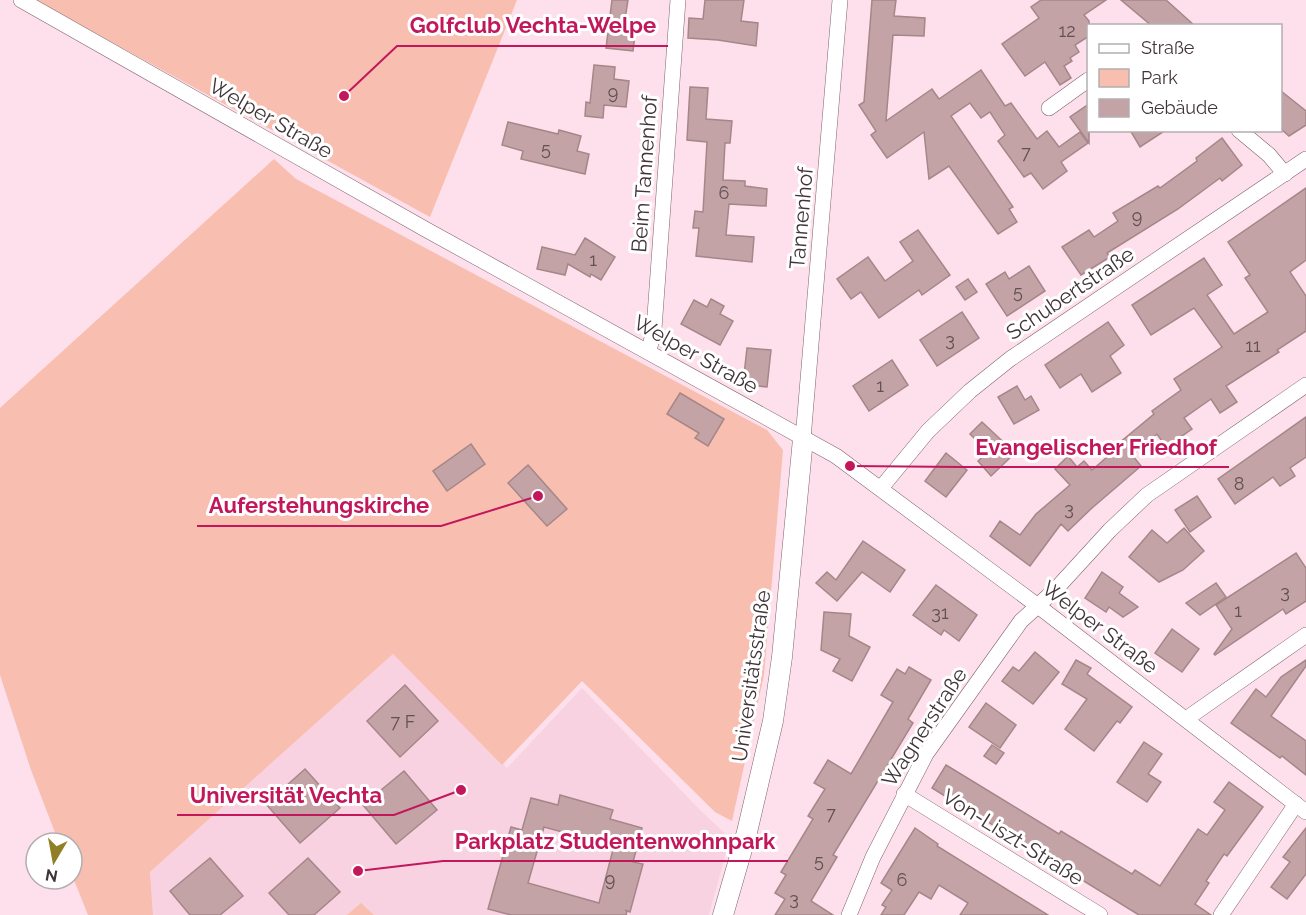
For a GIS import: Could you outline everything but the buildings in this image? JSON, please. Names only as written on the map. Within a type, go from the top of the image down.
[{"type":"street","name":"Welper Straße","points":[[21,0],[425,229],[836,456],[1038,606],[1301,808]]},
{"type":"street","name":"Beim Tannenhof","points":[[649,351],[654,329],[678,0]]},
{"type":"street","name":"Tannenhof","points":[[803,439],[840,0]]},
{"type":"street","points":[[1049,108],[1087,81]]},
{"type":"street","points":[[1241,132],[1269,155],[1285,174]]},
{"type":"street","name":"Schubertstraße","points":[[881,488],[928,431],[970,391],[1010,359],[1306,159]]},
{"type":"street","name":"Wagnerstraße","points":[[849,915],[873,857],[926,754],[1022,621],[1147,495],[1306,385]]},
{"type":"street","name":"Universitätsstraße","points":[[723,915],[747,832],[773,721],[782,657],[803,439]]},
{"type":"street","points":[[1186,719],[1306,635]]},
{"type":"street","name":"Von-Liszt-Straße","points":[[904,794],[1100,915]]},
{"type":"street","points":[[1221,915],[1301,808]]},
{"type":"shaded area","points":[[393,654],[507,768],[582,688],[730,838],[709,915],[153,915],[150,872]]},
{"type":"green space","points":[[35,0],[517,0],[430,217]]},
{"type":"green space","points":[[274,159],[296,179],[767,430],[783,450],[764,675],[732,821],[715,812],[582,681],[502,765],[393,654],[150,872],[153,915],[88,915],[78,891],[84,891],[84,831],[54,831],[31,770],[0,675],[0,408]]},
{"type":"green space","points":[[361,903],[374,915],[347,915]]},
{"type":"place","name":"Golfclub Vechta-Welpe","points":[[344,96]]},
{"type":"place","name":"Evangelischer Friedhof","points":[[850,466]]},
{"type":"place","name":"Auferstehungskirche","points":[[538,496]]},
{"type":"place","name":"Universität Vechta","points":[[461,790]]},
{"type":"place","name":"Parkplatz Studentenwohnpark","points":[[358,871]]}]
